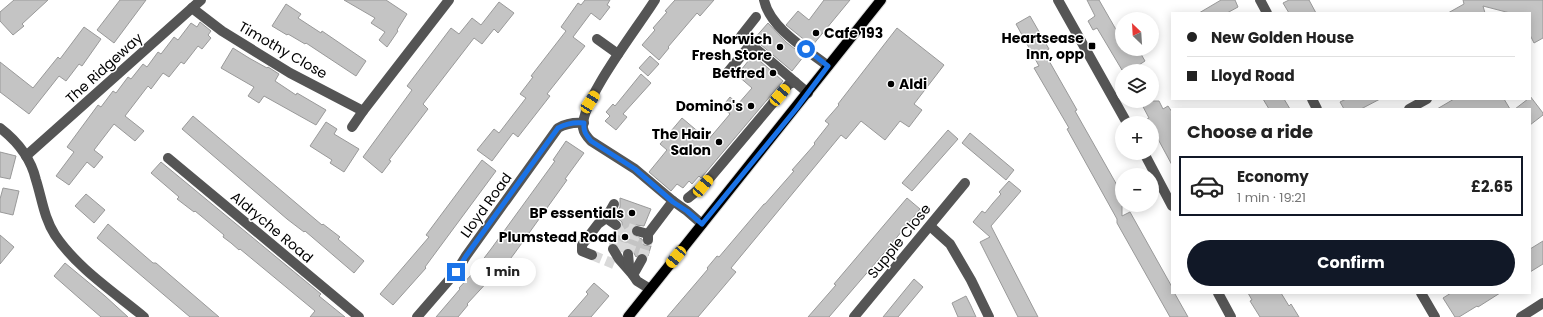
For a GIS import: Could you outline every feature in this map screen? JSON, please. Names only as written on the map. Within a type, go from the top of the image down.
[{"type":"main road","points":[[628,317],[881,0]]},
{"type":"street","name":"The Ridgeway","points":[[26,156],[201,0]]},
{"type":"street","points":[[352,127],[449,0]]},
{"type":"street","points":[[655,0],[618,54],[590,102],[583,129],[586,136],[591,141],[635,169],[673,202],[687,211],[702,224]]},
{"type":"street","points":[[764,0],[765,7],[773,20],[785,32],[828,66]]},
{"type":"street","points":[[1058,0],[1123,116]]},
{"type":"street","points":[[1260,0],[1266,12]]},
{"type":"street","name":"Timothy Close","points":[[192,8],[222,31],[290,72],[363,111]]},
{"type":"street","points":[[756,17],[741,36],[792,83],[808,93]]},
{"type":"street","points":[[597,39],[618,54]]},
{"type":"street","points":[[728,72],[751,44]]},
{"type":"street","points":[[688,198],[703,186],[792,83]]},
{"type":"street","points":[[1410,108],[1425,100]]},
{"type":"street","name":"Lloyd Road","points":[[417,317],[456,272],[558,128],[572,122],[584,123]]},
{"type":"street","points":[[0,128],[15,141],[26,156],[36,179],[49,225],[63,246],[74,258],[144,317]]},
{"type":"street","name":"Aldryche Road","points":[[168,158],[359,317]]},
{"type":"street","points":[[1148,160],[1171,204]]},
{"type":"street","name":"Supple Close","points":[[854,317],[965,182]]},
{"type":"street","points":[[642,235],[673,202]]},
{"type":"street","points":[[592,255],[582,251],[582,245],[598,224],[606,218],[614,204]]},
{"type":"street","points":[[606,218],[616,225]]},
{"type":"street","points":[[930,226],[950,244],[989,317]]},
{"type":"street","points":[[633,274],[632,264],[628,254],[633,274],[637,280],[650,289]]},
{"type":"street","points":[[614,264],[633,274]]},
{"type":"street","points":[[1219,294],[1231,317]]},
{"type":"street","points":[[1422,294],[1435,317]]},
{"type":"street","points":[[1521,317],[1543,303]]},
{"type":"building","points":[[14,0],[48,0],[22,24],[24,26],[13,35],[0,21],[0,12]]},
{"type":"building","points":[[120,0],[146,0],[114,43],[97,30]]},
{"type":"building","points":[[344,0],[386,0],[407,14],[387,47],[379,40],[385,32],[371,23],[375,18]]},
{"type":"building","points":[[585,0],[610,0],[607,5],[610,7],[600,20],[591,13],[573,37],[585,46],[547,94],[550,96],[518,137],[513,133],[492,161],[477,150],[494,129],[499,133],[526,98],[520,94],[533,77],[531,76],[566,31],[561,27],[578,3],[581,5]]},
{"type":"building","points":[[675,0],[714,0],[700,16],[697,13],[659,60],[642,45],[655,30],[653,28]]},
{"type":"building","points":[[824,0],[850,0],[812,46],[786,25],[798,11],[809,20]]},
{"type":"building","points":[[1087,0],[1099,0],[1115,28],[1115,56],[1142,56],[1145,61],[1140,64],[1118,64],[1097,28],[1093,30],[1088,21],[1095,16]]},
{"type":"building","points":[[1221,0],[1235,0],[1238,7],[1229,12],[1201,12]]},
{"type":"building","points":[[1289,0],[1309,0],[1315,12],[1288,12],[1283,3]]},
{"type":"building","points":[[1463,0],[1543,0],[1543,38],[1534,43],[1531,37],[1531,12],[1506,12],[1483,6],[1485,12],[1450,12],[1464,4]]},
{"type":"building","points":[[499,2],[514,13],[498,33],[494,29],[482,44],[474,38],[423,104],[428,109],[389,160],[391,161],[382,173],[363,157],[412,90],[407,86],[451,28],[459,34],[472,18],[481,25]]},
{"type":"building","points":[[286,4],[301,14],[298,18],[321,33],[322,31],[366,61],[356,76],[306,43],[305,44],[288,34],[287,35],[272,26]]},
{"type":"building","points":[[1030,16],[1049,49],[1044,52],[1115,182],[1115,212],[1122,212],[1122,216],[1130,212],[1171,285],[1171,294],[1175,294],[1188,317],[1170,317],[1117,223],[1117,219],[1067,129],[1069,128],[1034,68],[1039,66],[1016,24]]},
{"type":"building","points":[[200,22],[211,31],[208,35],[211,38],[202,49],[198,46],[184,64],[181,62],[169,77],[163,73],[151,89],[148,86],[125,116],[144,131],[135,141],[114,124],[94,150],[103,157],[94,168],[87,162],[69,185],[56,176],[74,152],[67,147],[98,105],[101,107],[113,91],[116,93],[128,77],[131,79],[143,64],[147,67],[158,52],[161,54],[174,37],[178,40],[191,23],[197,27]]},
{"type":"building","name":"Norwich Fresh Store","points":[[768,23],[786,42],[804,56],[792,71],[754,39]]},
{"type":"building","points":[[84,27],[101,39],[82,66],[79,64],[66,81],[59,76],[29,114],[0,92],[0,62],[33,88],[58,57],[60,59]]},
{"type":"building","points":[[897,28],[944,65],[914,104],[922,110],[909,127],[900,121],[885,140],[861,121],[846,139],[841,135],[731,268],[736,272],[698,317],[667,317],[708,269],[707,268],[717,256],[719,257],[794,171],[792,170],[815,144],[814,143],[829,124],[825,121],[839,105],[838,104]]},
{"type":"building","points":[[233,48],[279,74],[275,81],[296,95],[297,93],[326,110],[316,125],[264,96],[259,103],[248,96],[254,87],[221,68]]},
{"type":"building","points":[[753,55],[783,81],[701,178],[699,176],[692,184],[689,181],[683,188],[677,184],[671,191],[649,172],[667,150],[660,144],[682,118],[708,140],[730,114],[722,107],[730,97],[738,104],[752,88],[737,75]]},
{"type":"building","points":[[650,56],[659,64],[648,76],[639,68]]},
{"type":"building","points":[[641,74],[651,83],[623,114],[627,117],[616,130],[605,121],[610,116],[606,112],[613,104],[615,106]]},
{"type":"building","points":[[1531,97],[1543,115],[1531,124],[1531,108],[1516,108],[1527,100],[1531,100]]},
{"type":"building","points":[[1264,100],[1285,100],[1289,108],[1268,108]]},
{"type":"building","points":[[1344,100],[1378,100],[1363,108],[1343,108],[1340,102]]},
{"type":"building","points":[[1452,100],[1505,100],[1509,108],[1439,108]]},
{"type":"building","points":[[1159,101],[1163,109],[1168,106],[1171,110],[1171,163],[1159,141],[1159,116],[1148,116],[1144,108],[1159,108]]},
{"type":"building","points":[[193,116],[322,225],[323,224],[340,237],[338,239],[364,261],[354,273],[305,231],[304,232],[287,219],[182,129]]},
{"type":"building","points":[[326,122],[337,129],[334,134],[359,149],[344,172],[330,163],[332,160],[310,146]]},
{"type":"building","points":[[948,130],[958,139],[912,191],[902,183]]},
{"type":"building","points":[[970,133],[1014,170],[1006,180],[962,143]]},
{"type":"building","points":[[566,141],[584,153],[565,179],[567,180],[514,254],[494,280],[491,278],[467,304],[468,305],[458,317],[436,317],[491,249],[555,161],[553,160]]},
{"type":"building","points":[[0,152],[16,156],[10,179],[0,177]]},
{"type":"building","points":[[482,160],[496,171],[425,267],[426,268],[393,305],[380,294],[429,237],[426,235]]},
{"type":"building","points":[[161,162],[321,294],[319,296],[345,317],[310,317],[315,311],[240,249],[239,250],[223,237],[224,235],[195,211],[194,212],[177,199],[179,197],[151,173]]},
{"type":"building","points":[[1009,181],[1021,191],[991,226],[1038,317],[1018,317],[980,242],[990,237],[973,222],[982,211],[985,213],[1001,194],[999,192]]},
{"type":"building","points":[[3,188],[19,191],[13,215],[0,212],[0,199]]},
{"type":"building","points":[[86,194],[105,210],[94,223],[75,206]]},
{"type":"building","name":"Plumstead Road","points":[[620,198],[651,209],[644,226],[636,225],[631,230],[632,235],[642,239],[644,245],[651,246],[648,256],[642,253],[636,257],[631,248],[627,248],[622,251],[616,244],[610,244],[614,231],[619,231],[622,226],[622,222],[615,216],[620,207]]},
{"type":"building","points":[[907,198],[920,209],[884,253],[829,317],[808,317],[836,285],[834,284]]},
{"type":"building","points":[[108,224],[219,317],[190,317],[97,238]]},
{"type":"building","points":[[0,235],[14,247],[0,264]]},
{"type":"building","points":[[1543,241],[1543,264],[1531,271],[1531,248]]},
{"type":"building","points":[[65,263],[128,317],[101,317],[54,276]]},
{"type":"building","points":[[914,279],[923,287],[898,317],[883,317]]},
{"type":"building","points":[[594,283],[609,296],[591,317],[568,317],[588,294],[586,292]]},
{"type":"building","points":[[1249,294],[1282,294],[1289,306],[1291,304],[1299,317],[1260,317],[1250,301],[1252,300]]},
{"type":"building","points":[[1449,294],[1498,294],[1459,317],[1455,317],[1443,298]]},
{"type":"building","points":[[966,296],[976,317],[958,317],[952,303]]},
{"type":"tunnel","points":[[613,249],[619,230],[625,227],[637,231]]},
{"type":"tunnel","points":[[621,252],[627,234],[633,230]]},
{"type":"tunnel","points":[[628,254],[635,236]]},
{"type":"tunnel","points":[[642,259],[648,240]]},
{"type":"tunnel","points":[[592,255],[614,264]]},
{"type":"place","name":"Cafe 193","points":[[816,33]]},
{"type":"place","name":"Heartsease Inn, opp","points":[[1092,46]]},
{"type":"place","name":"Norwich Fresh Store","points":[[780,47]]},
{"type":"place","name":"Betfred","points":[[773,73]]},
{"type":"place","name":"Aldi","points":[[891,84]]},
{"type":"place","name":"Domino's","points":[[751,106]]},
{"type":"place","name":"The Hair Salon","points":[[719,142]]},
{"type":"place","name":"BP essentials","points":[[632,213]]},
{"type":"place","name":"Plumstead Road","points":[[625,237]]},
{"type":"route","points":[[456,272],[558,128],[572,122],[584,123],[583,129],[586,136],[591,141],[635,169],[673,202],[687,211],[702,224],[796,109],[828,66],[806,49]]}]
